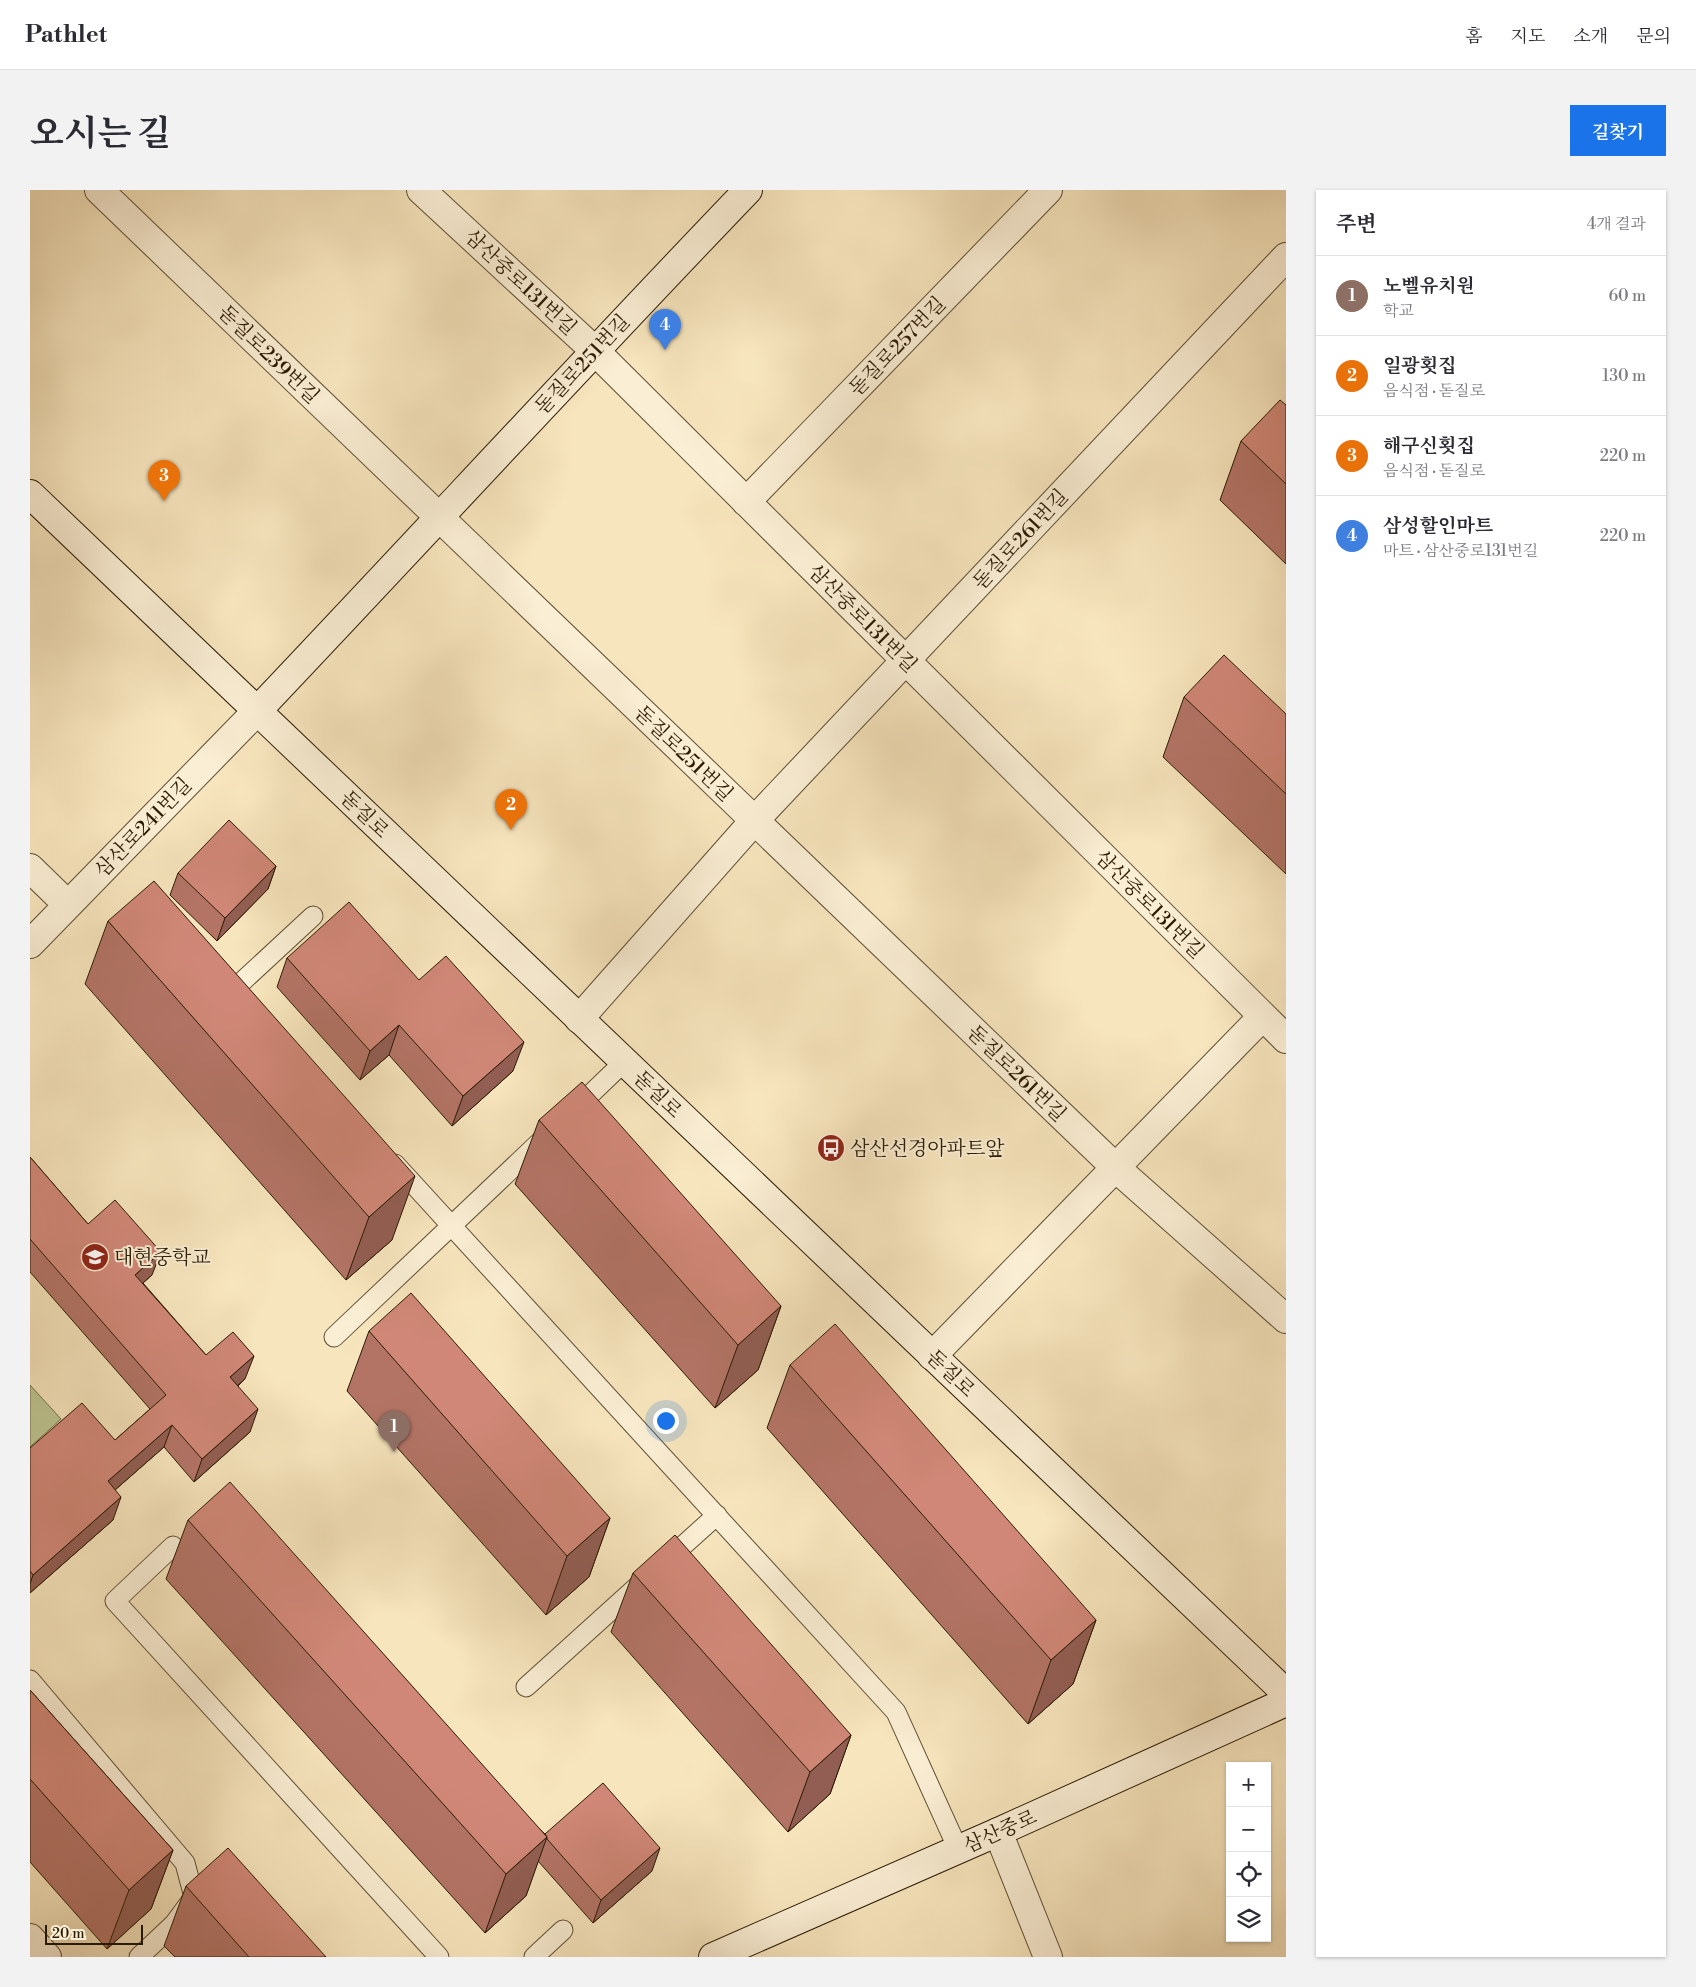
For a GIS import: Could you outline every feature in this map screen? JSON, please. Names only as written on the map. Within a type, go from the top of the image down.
[{"type":"street","name":"돋질로239번길","points":[[99,190],[440,518]]},
{"type":"street","name":"돋질로251번길","points":[[257,711],[440,518],[594,350],[748,190]]},
{"type":"street","name":"돋질로257번길","points":[[746,502],[1048,190]]},
{"type":"street","name":"삼산중로131번길","points":[[435,194],[1286,1038]]},
{"type":"street","name":"돋질로261번길","points":[[579,1019],[754,821],[1286,257]]},
{"type":"street","name":"돋질로","points":[[30,494],[1286,1693]]},
{"type":"street","name":"돋질로251번길","points":[[440,518],[754,821]]},
{"type":"street","name":"삼산로241번길","points":[[30,944],[257,711]]},
{"type":"street","name":"돋질로261번길","points":[[754,821],[1116,1168],[1286,1318]]},
{"type":"street","points":[[30,868],[68,905]]},
{"type":"street","points":[[932,1356],[1263,1016]]},
{"type":"street","name":"삼산중로","points":[[713,1957],[998,1832],[1286,1702]]},
{"type":"street","points":[[998,1832],[1048,1957]]},
{"type":"street","points":[[30,1938],[47,1957]]},
{"type":"lane","points":[[253,1012],[233,990],[313,916]]},
{"type":"lane","points":[[334,1337],[624,1062]]},
{"type":"lane","points":[[386,1154],[896,1712],[958,1849]]},
{"type":"lane","points":[[526,1687],[716,1515]]},
{"type":"lane","points":[[174,1546],[115,1601],[439,1957]]},
{"type":"lane","points":[[30,1680],[186,1864],[194,1897],[174,1924],[139,1957]]},
{"type":"lane","points":[[534,1957],[563,1930]]},
{"type":"green space","points":[[30,1385],[61,1419],[30,1447]]},
{"type":"building","points":[[1280,400],[1286,405],[1286,484],[1241,441]]},
{"type":"building","points":[[1224,655],[1286,714],[1286,794],[1184,697]]},
{"type":"building","points":[[229,820],[276,866],[225,918],[178,873]]},
{"type":"building","points":[[154,881],[415,1176],[369,1217],[108,921]]},
{"type":"building","points":[[349,902],[419,980],[446,956],[524,1042],[463,1096],[399,1025],[370,1051],[287,958]]},
{"type":"building","points":[[582,1082],[781,1306],[738,1345],[539,1120]]},
{"type":"building","points":[[30,1157],[88,1224],[115,1200],[161,1252],[135,1275],[206,1355],[233,1332],[254,1356],[230,1377],[258,1409],[202,1459],[172,1425],[108,1481],[121,1497],[33,1575],[30,1571],[30,1448],[82,1403],[115,1440],[166,1395],[30,1239]]},
{"type":"building","points":[[411,1293],[610,1518],[567,1556],[369,1331]]},
{"type":"building","points":[[835,1324],[1096,1620],[1051,1660],[790,1365]]},
{"type":"building","points":[[230,1482],[547,1837],[506,1874],[188,1520]]},
{"type":"building","points":[[675,1535],[851,1735],[810,1772],[633,1573]]},
{"type":"building","points":[[30,1690],[173,1850],[129,1890],[30,1779]]},
{"type":"building","points":[[603,1783],[660,1848],[601,1900],[547,1839],[545,1834]]},
{"type":"building","points":[[228,1848],[326,1957],[249,1957],[186,1886]]},
{"type":"place","name":"삼성할인마트","points":[[665,350]]},
{"type":"place","name":"해구신횟집","points":[[164,501]]},
{"type":"place","name":"일광횟집","points":[[511,830]]},
{"type":"place","name":"삼산선경아파트앞","points":[[831,1148]]},
{"type":"place","name":"대현중학교","points":[[95,1257]]},
{"type":"place","name":"노벨유치원","points":[[394,1452]]}]
